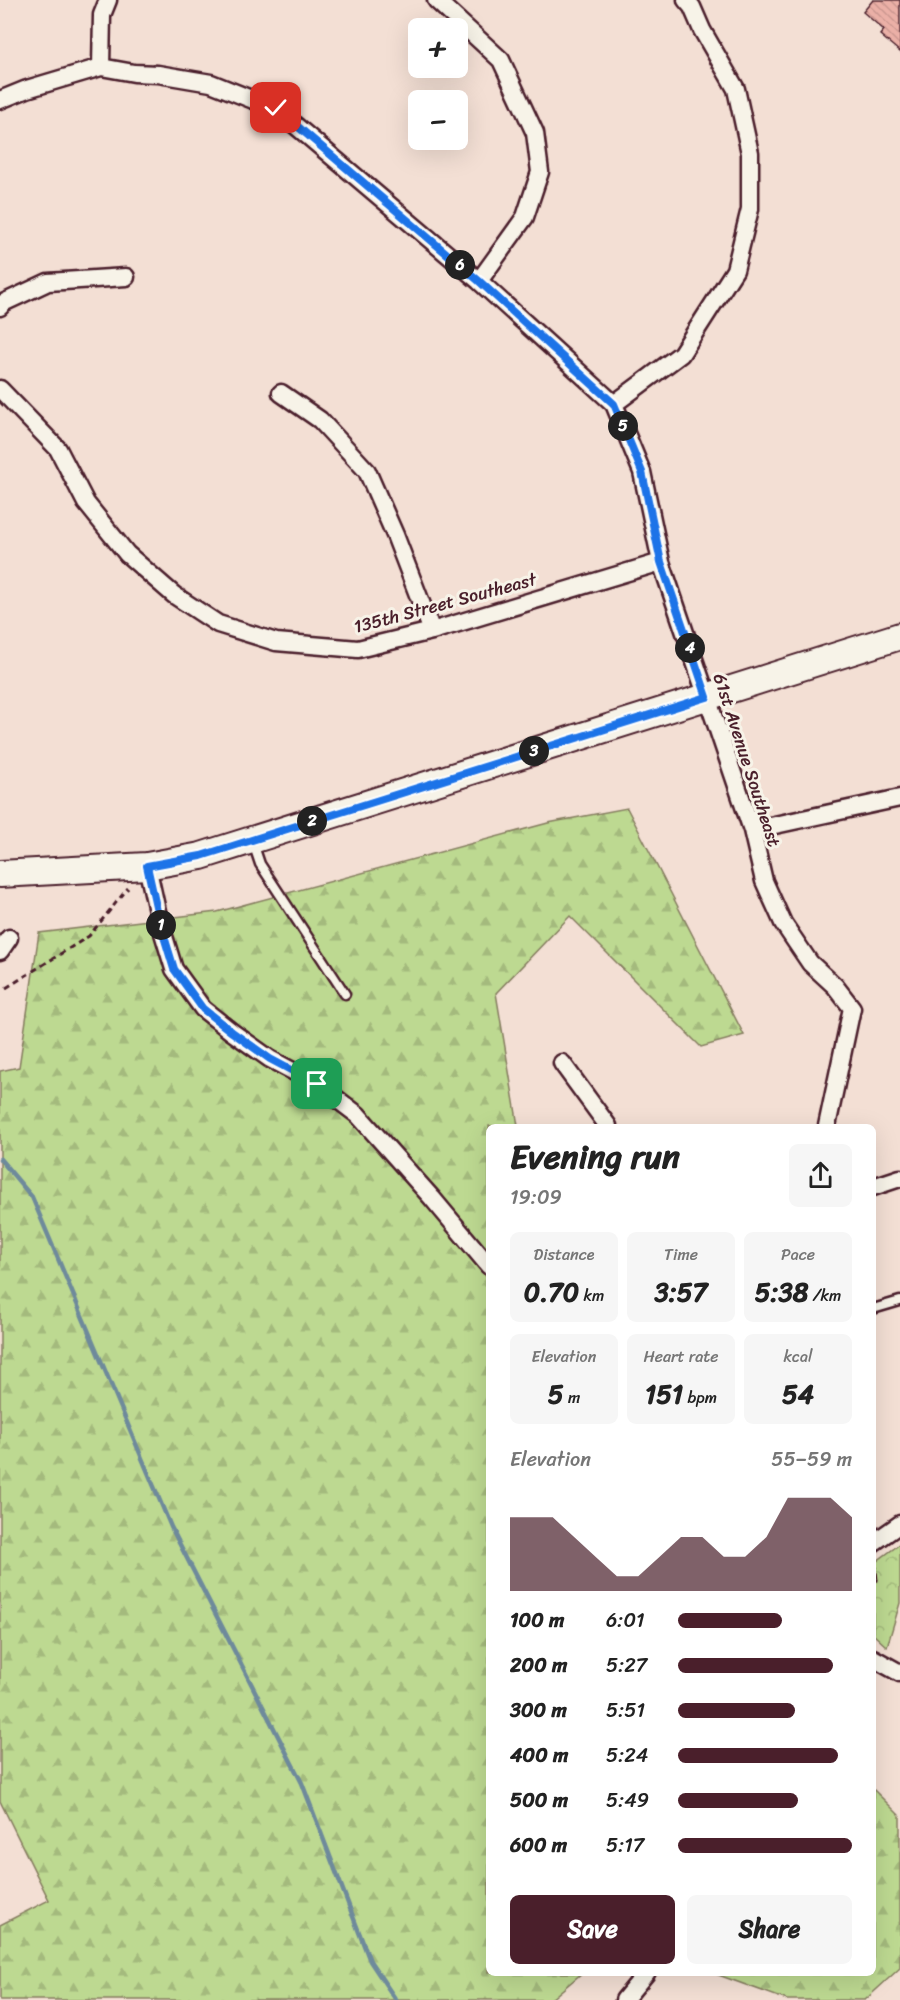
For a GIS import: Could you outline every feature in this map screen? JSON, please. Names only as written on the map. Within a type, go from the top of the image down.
[{"type":"main road","points":[[0,874],[147,866],[201,856],[900,636]]},
{"type":"street","points":[[0,100],[27,89],[102,67],[102,15],[108,0]]},
{"type":"street","points":[[436,0],[501,60],[535,133],[540,172],[525,217],[479,281]]},
{"type":"street","points":[[614,404],[681,354],[735,270],[750,209],[750,153],[736,89],[702,30],[692,2]]},
{"type":"street","name":"61st Avenue Southeast","points":[[102,67],[212,84],[276,108],[479,281],[614,404],[642,472],[661,562],[752,830],[764,881],[783,923],[810,963],[835,986],[852,1008],[827,1124]]},
{"type":"street","points":[[0,307],[3,303],[48,282],[126,277]]},
{"type":"street","name":"135th Street Southeast","points":[[0,389],[58,449],[86,503],[127,554],[174,596],[218,624],[276,642],[358,649],[432,631],[661,562]]},
{"type":"street","points":[[281,393],[320,420],[367,471],[396,535],[432,631]]},
{"type":"street","points":[[752,830],[900,798]]},
{"type":"street","points":[[147,866],[159,920],[174,969],[203,1009],[261,1052],[317,1084],[358,1115],[486,1262]]},
{"type":"street","points":[[562,1063],[608,1124]]},
{"type":"street","points":[[876,1186],[900,1178]]},
{"type":"street","points":[[876,1541],[900,1524]]},
{"type":"street","points":[[876,1660],[900,1673]]},
{"type":"street","points":[[624,2000],[644,1976]]},
{"type":"lane","points":[[252,840],[260,864],[345,994]]},
{"type":"lane","points":[[876,1308],[900,1301]]},
{"type":"path","points":[[6,988],[89,936],[147,866]]},
{"type":"path","points":[[876,1581],[882,1581]]},
{"type":"green space","points":[[627,808],[744,1035],[701,1047],[570,916],[496,993],[518,1124],[486,1124],[486,1976],[578,1976],[550,2000],[0,2000],[0,1925],[49,1900],[0,1801],[0,1071],[19,1067],[39,933],[217,912],[548,823]]},
{"type":"green space","points":[[900,1544],[900,1603],[887,1647],[876,1637],[876,1562]]},
{"type":"green space","points":[[876,1792],[900,1816],[900,1968],[865,2000],[787,2000],[721,1976],[876,1976]]},
{"type":"building","points":[[873,0],[900,0],[900,52],[880,35],[884,30],[863,12]]},
{"type":"waterway","points":[[0,1159],[32,1197],[171,1527],[302,1783],[370,1961],[396,2000]]},
{"type":"route","points":[[276,108],[479,281],[614,404],[642,472],[661,562],[707,697],[201,856],[147,866],[159,920],[174,969],[203,1009],[270,1059],[317,1084]]}]
